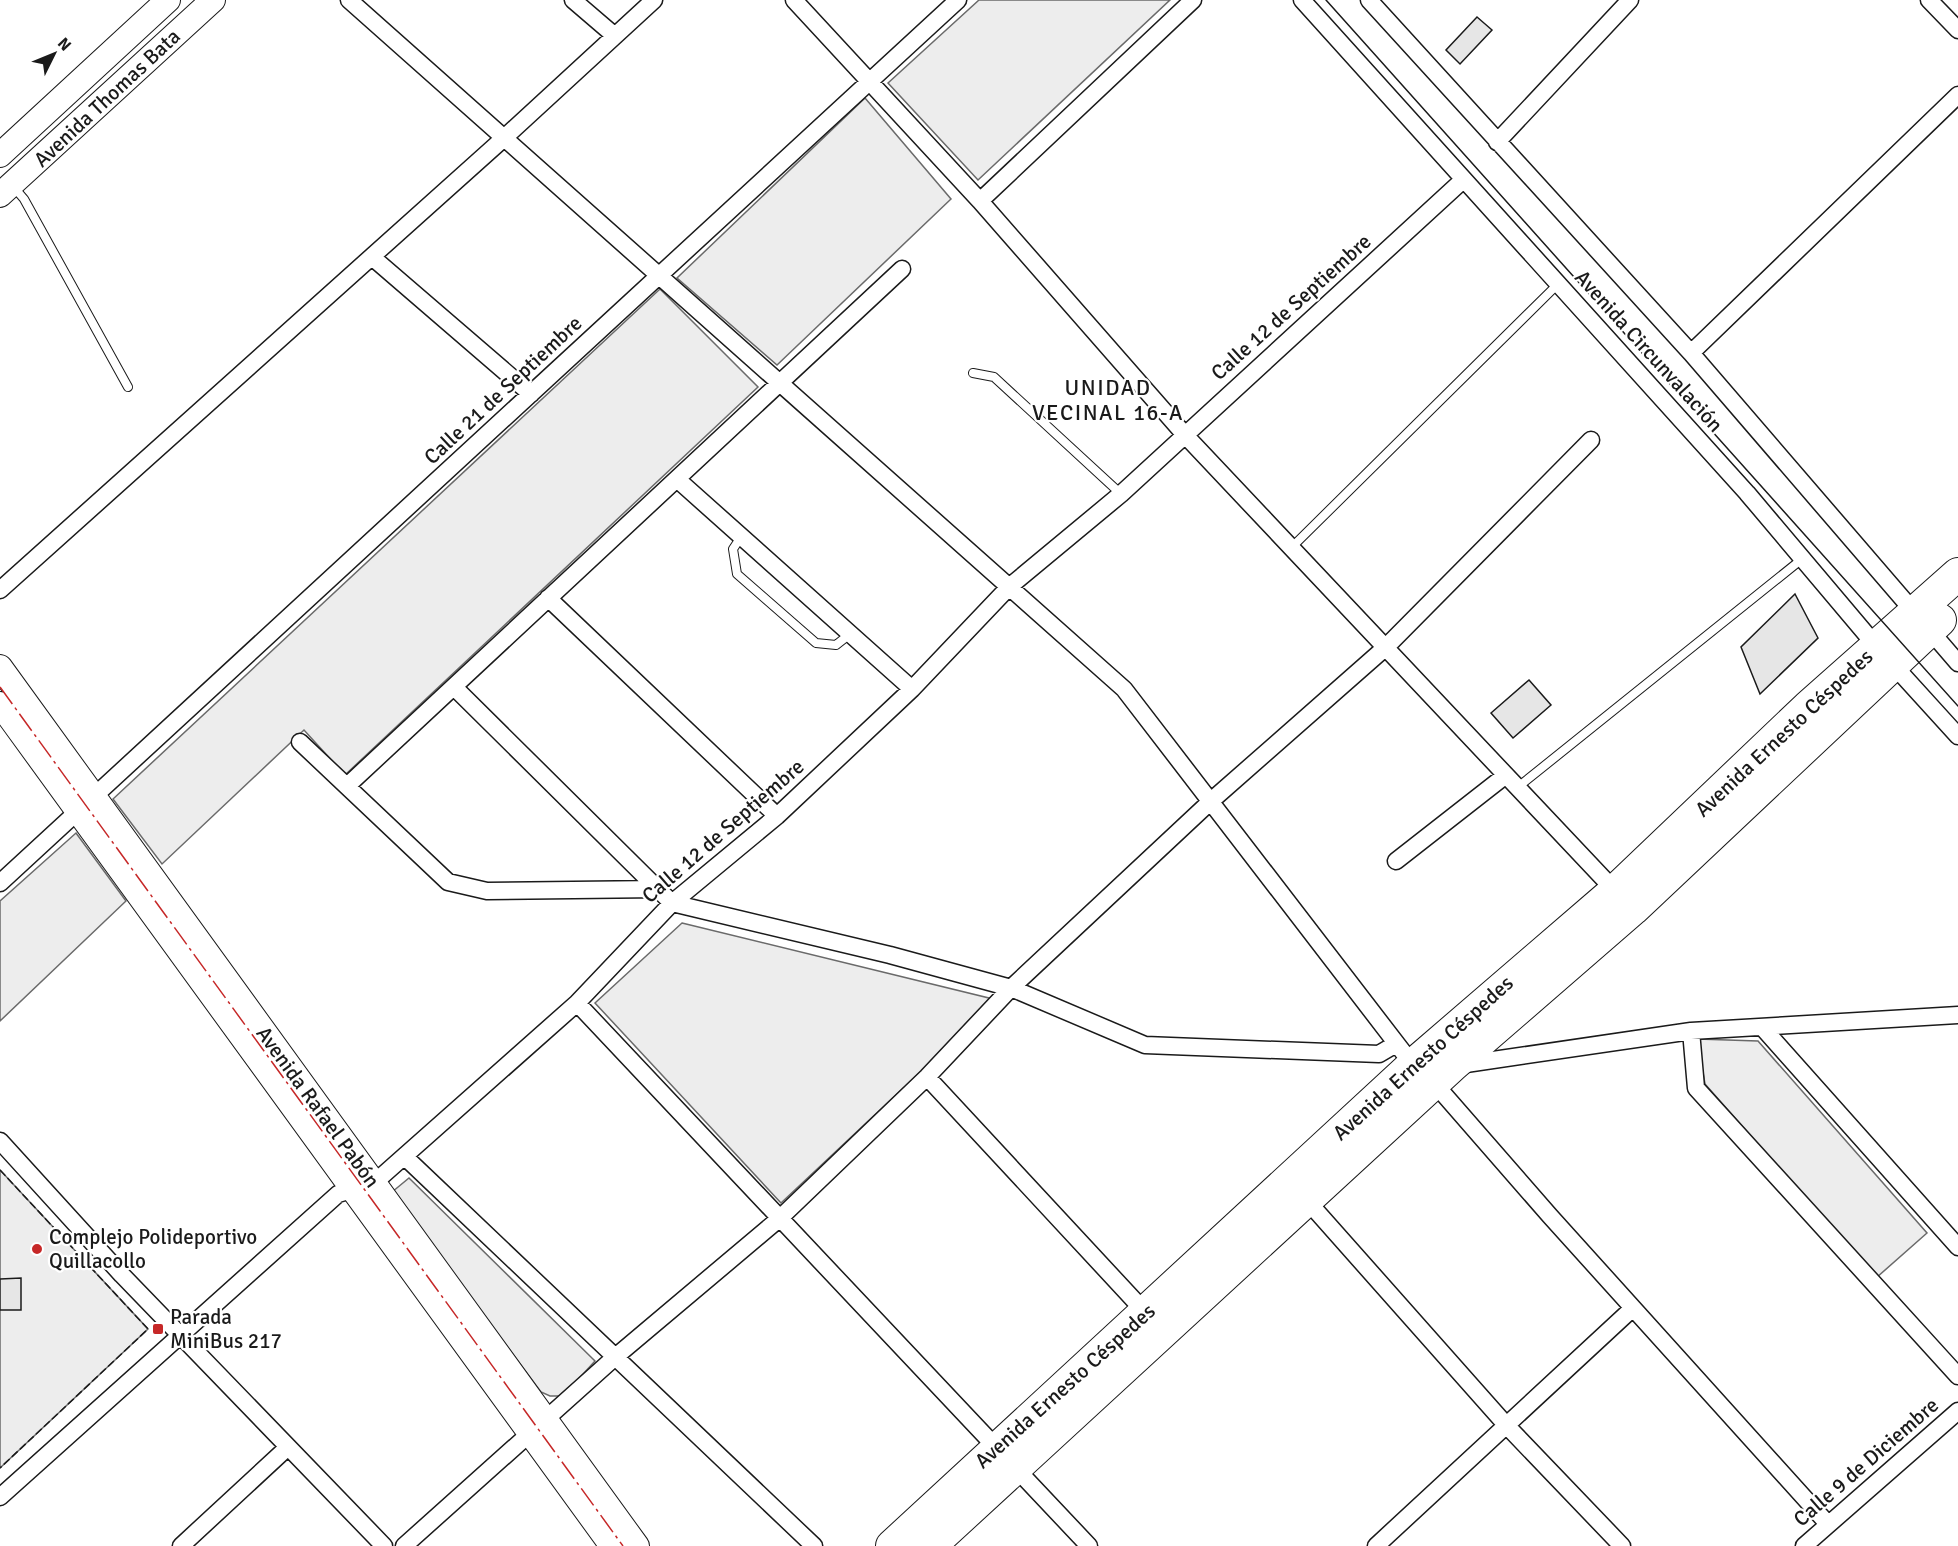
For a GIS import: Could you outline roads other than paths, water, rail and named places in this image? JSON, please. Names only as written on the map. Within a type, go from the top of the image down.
[{"type":"highway","name":"Avenida Ernesto Céspedes","points":[[892,1546],[1007,1458],[1297,1190],[1424,1064],[1624,900],[1808,707],[1885,655],[1922,622],[1958,574]]},
{"type":"highway","name":"Avenida Ernesto Céspedes","points":[[1922,622],[1958,604]]},
{"type":"highway","name":"Avenida Ernesto Céspedes","points":[[930,1546],[1007,1458],[1146,1313],[1297,1190]]},
{"type":"main road","name":"Avenida Thomas Bata","points":[[0,155],[168,0]]},
{"type":"main road","name":"Avenida Thomas Bata","points":[[6,190],[213,0]]},
{"type":"main road","name":"Avenida Rafael Pabón","points":[[0,667],[85,805]]},
{"type":"main road","name":"Avenida Rafael Pabón","points":[[0,704],[85,805],[539,1427],[637,1546]]},
{"type":"main road","name":"Avenida Rafael Pabón","points":[[539,1427],[612,1546]]},
{"type":"street","points":[[349,0],[1124,689],[1211,801],[1424,1064],[1633,1308],[1828,1524]]},
{"type":"street","points":[[573,0],[615,36]]},
{"type":"street","points":[[0,590],[504,138],[654,0]]},
{"type":"street","points":[[794,0],[981,201],[1185,435],[1624,900]]},
{"type":"street","name":"Calle 21 de Septiembre","points":[[0,883],[958,0]]},
{"type":"street","points":[[981,201],[1193,0]]},
{"type":"street","name":"Avenida Circunvalación","points":[[1302,0],[1747,494],[1958,736]]},
{"type":"street","name":"Avenida Circunvalación","points":[[1369,0],[1691,353],[1958,663]]},
{"type":"street","points":[[1497,142],[1630,0]]},
{"type":"street","points":[[1929,0],[1958,30]]},
{"type":"street","points":[[1691,353],[1958,95]]},
{"type":"street","name":"Calle 12 de Septiembre","points":[[0,1497],[338,1194],[364,1186],[405,1157],[577,1003],[672,903],[777,816],[912,689],[1009,587],[1121,494],[1463,180]]},
{"type":"street","points":[[372,257],[531,394]]},
{"type":"street","points":[[347,786],[902,269]]},
{"type":"street","points":[[404,1546],[614,1358],[779,1219],[927,1077],[1011,988],[1211,801],[1386,647],[1592,440]]},
{"type":"street","points":[[678,480],[912,689]]},
{"type":"street","points":[[548,598],[777,816]]},
{"type":"street","points":[[454,687],[672,903],[890,955],[1011,988],[1145,1045],[1379,1054],[1424,1064],[1690,1031],[1958,1015]]},
{"type":"street","points":[[300,742],[448,882],[487,891],[660,889]]},
{"type":"street","points":[[1396,861],[1512,781]]},
{"type":"street","points":[[577,1003],[1089,1546]]},
{"type":"street","points":[[1762,1026],[1958,1247]]},
{"type":"street","points":[[1690,1031],[1696,1088],[1958,1376]]},
{"type":"street","points":[[927,1077],[1146,1313]]},
{"type":"street","points":[[0,1141],[122,1275],[384,1546]]},
{"type":"street","points":[[405,1157],[814,1546]]},
{"type":"street","points":[[1297,1190],[1507,1426],[1622,1546]]},
{"type":"street","points":[[1376,1546],[1633,1308]]},
{"type":"street","name":"Calle 9 de Diciembre","points":[[1803,1546],[1958,1411]]},
{"type":"street","points":[[181,1546],[288,1447]]},
{"type":"lane","points":[[6,190],[24,199],[128,387]]},
{"type":"lane","points":[[1291,548],[1558,284]]},
{"type":"lane","points":[[973,373],[994,377],[1121,494]]},
{"type":"lane","points":[[741,537],[733,549],[738,574],[746,582],[816,643],[836,645],[850,634]]},
{"type":"lane","points":[[1512,781],[1802,559]]},
{"type":"tram line","points":[[1326,0],[1958,706]]},
{"type":"place","name":"Complejo Polideportivo Quillacollo","points":[[37,1249]]},
{"type":"place","name":"Parada MiniBus 217","points":[[158,1329]]},
{"type":"district","name":"UNIDAD VECINAL 16-A","points":[[1108,400]]}]
